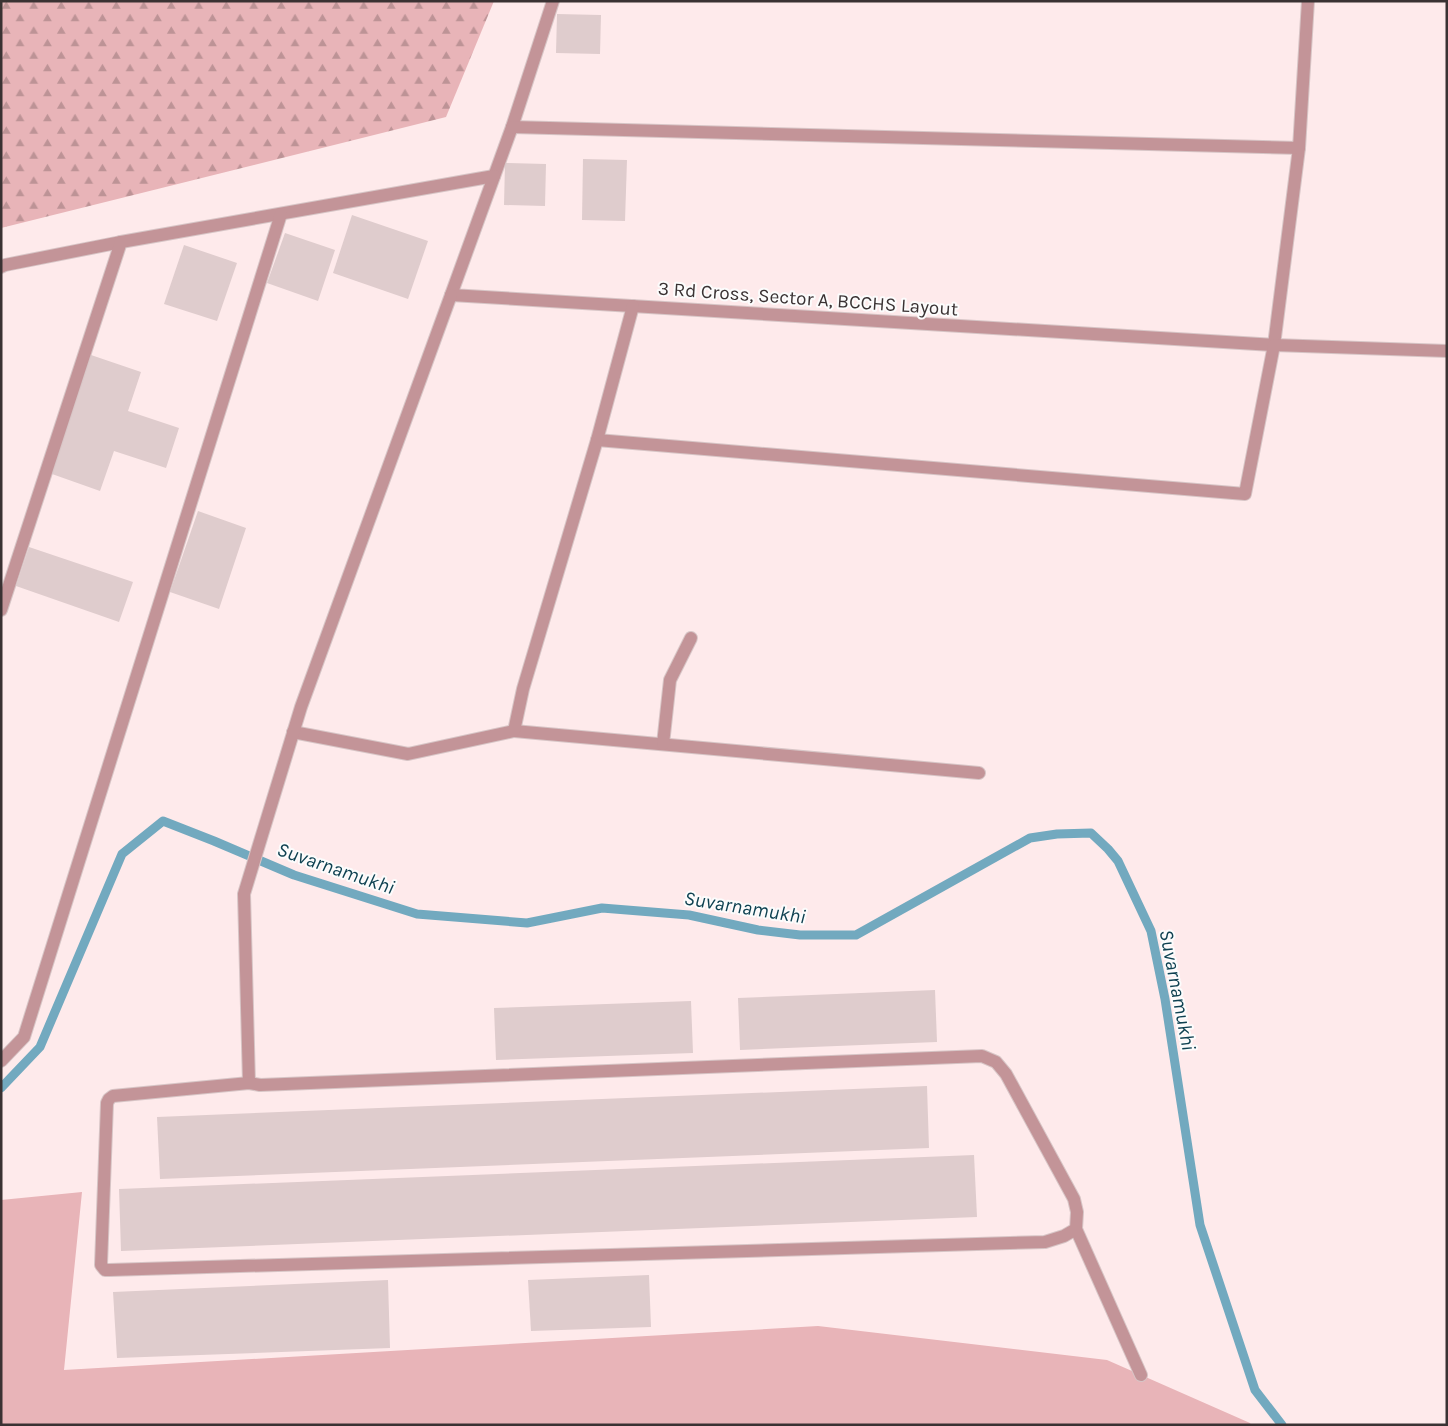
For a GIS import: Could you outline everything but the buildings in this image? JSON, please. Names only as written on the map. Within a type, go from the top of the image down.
[{"type":"street","points":[[249,1083],[244,894],[301,707],[512,127],[553,1]]},
{"type":"street","points":[[597,440],[1245,494],[1274,345],[1298,148],[1308,1]]},
{"type":"street","points":[[512,127],[1298,148]]},
{"type":"street","points":[[1,267],[121,242],[494,176]]},
{"type":"street","points":[[1,1061],[24,1037],[282,214]]},
{"type":"street","points":[[1,610],[121,242]]},
{"type":"street","name":"3 Rd Cross, Sector A, BCCHS Layout","points":[[451,295],[1274,345],[1447,351]]},
{"type":"street","points":[[514,731],[523,689],[597,440],[634,306]]},
{"type":"street","points":[[663,744],[670,680],[691,638]]},
{"type":"street","points":[[294,732],[408,754],[514,731],[979,773]]},
{"type":"street","points":[[1076,1229],[1064,1236],[1045,1242],[105,1270],[101,1265],[107,1103],[114,1096],[249,1083],[260,1085],[982,1056],[996,1062],[1006,1074],[1074,1199],[1077,1212],[1076,1229],[1141,1376]]},
{"type":"green space","points":[[1,1],[494,1],[446,117],[1,228]]},
{"type":"green space","points":[[82,1192],[64,1370],[818,1326],[1107,1360],[1251,1425],[1,1425],[1,1200]]},
{"type":"waterway","name":"Suvarnamukhi","points":[[1,1088],[40,1047],[122,854],[163,821],[294,875],[417,914],[527,923],[602,908],[689,915],[758,930],[800,935],[856,935],[1030,838],[1057,834],[1091,833],[1118,861],[1151,931],[1165,999],[1200,1225],[1255,1390],[1282,1425]]}]
